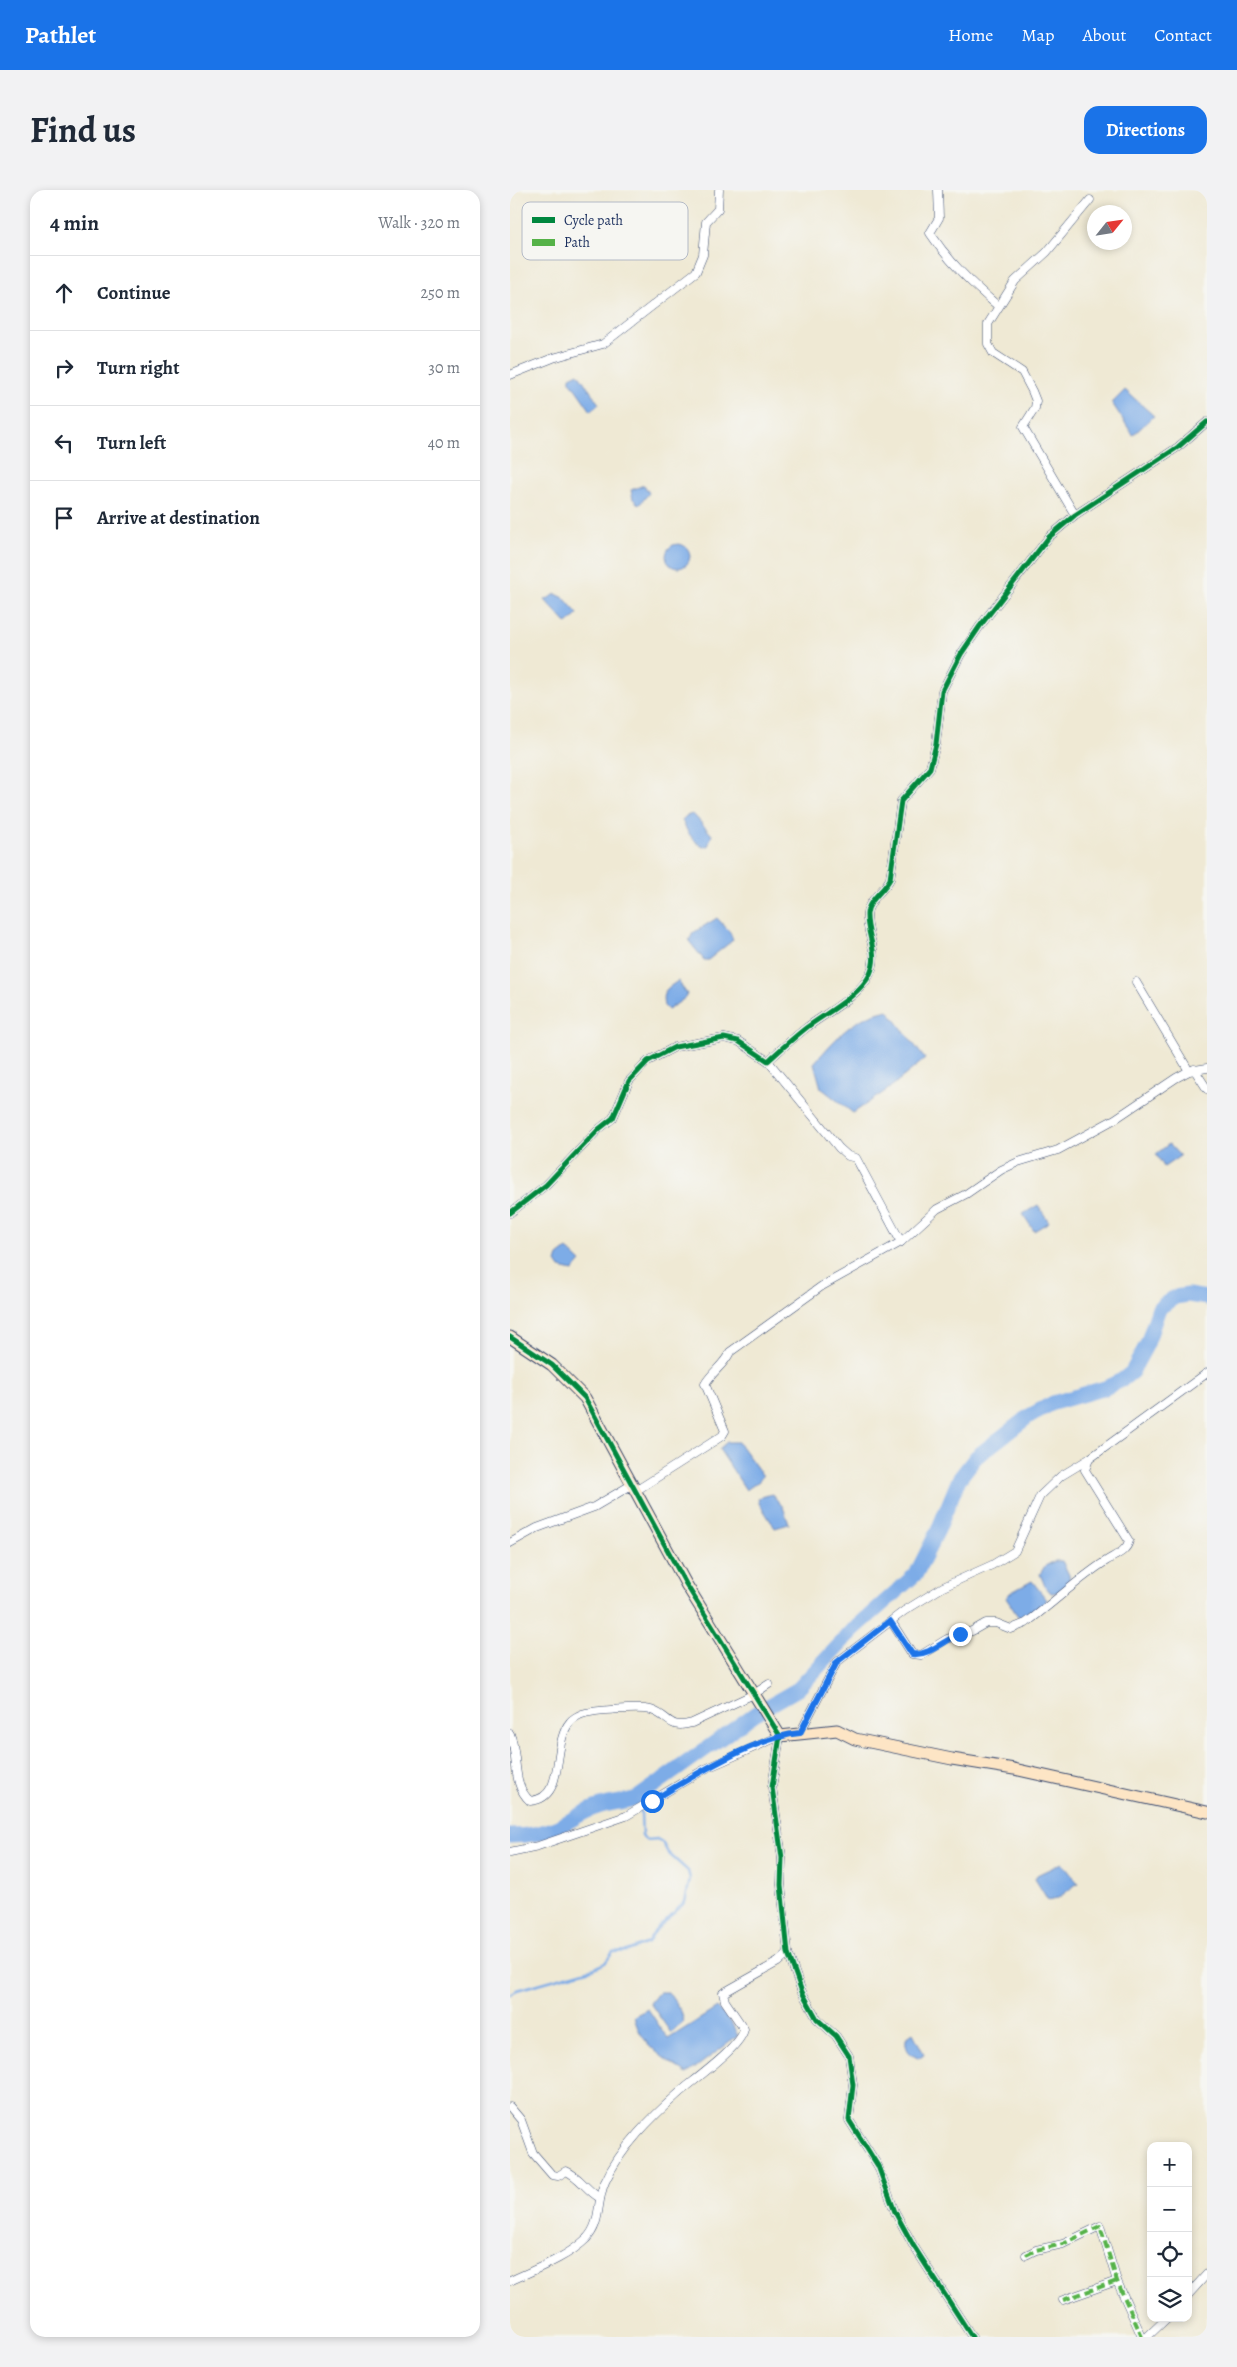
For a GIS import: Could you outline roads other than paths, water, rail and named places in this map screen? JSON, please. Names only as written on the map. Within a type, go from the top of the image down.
[{"type":"street","points":[[510,374],[553,358],[603,344],[696,272],[703,255],[706,222],[718,209],[718,190]]},
{"type":"street","points":[[938,190],[939,218],[930,233],[945,256],[972,284],[998,306]]},
{"type":"street","points":[[1075,515],[1023,427],[1035,408],[1036,401],[1032,391],[1022,372],[992,353],[988,344],[988,324],[1015,281],[1046,252],[1090,200]]},
{"type":"street","points":[[768,1061],[788,1042],[841,1003],[867,981],[871,972],[874,945],[869,932],[867,912],[872,902],[886,888],[890,879],[901,801],[930,768],[936,744],[942,691],[961,654],[980,626],[1049,537],[1075,515],[1178,447],[1207,422]]},
{"type":"street","points":[[1136,982],[1192,1070],[1207,1089]]},
{"type":"street","points":[[510,1213],[546,1185],[599,1129],[613,1118],[629,1081],[648,1062],[675,1046],[724,1038],[738,1041],[768,1061],[839,1148],[848,1156],[856,1158],[901,1242]]},
{"type":"street","points":[[510,1543],[537,1528],[594,1507],[635,1487],[722,1436],[725,1432],[705,1384],[712,1373],[725,1363],[730,1352],[822,1286],[901,1242],[937,1209],[966,1194],[1001,1170],[1018,1162],[1058,1150],[1115,1119],[1192,1070],[1207,1068]]},
{"type":"street","points":[[510,1337],[552,1365],[585,1398],[686,1584],[780,1736],[772,1787],[782,1858],[781,1885],[788,1953],[802,1992],[817,2019],[836,2036],[849,2056],[853,2085],[849,2120],[878,2166],[896,2212],[913,2245],[972,2337]]},
{"type":"street","points":[[800,1733],[837,1662],[890,1621],[943,1587],[992,1565],[1015,1551],[1040,1496],[1061,1476],[1089,1459],[1207,1373]]},
{"type":"street","points":[[890,1621],[912,1654],[921,1655],[946,1639],[972,1631],[986,1622],[996,1623],[1011,1629],[1026,1623],[1107,1560],[1122,1552],[1128,1546],[1129,1541],[1085,1470],[1089,1459]]},
{"type":"street","points":[[510,1734],[515,1751],[519,1785],[524,1795],[530,1801],[541,1801],[548,1794],[554,1783],[557,1764],[569,1722],[582,1714],[635,1709],[651,1710],[671,1724],[682,1726],[757,1698],[769,1684]]},
{"type":"street","points":[[510,1852],[538,1846],[626,1816],[705,1769],[780,1736],[837,1730],[855,1739],[952,1760],[1014,1769],[1207,1812]]},
{"type":"street","points":[[510,2282],[566,2254],[587,2238],[596,2224],[604,2184],[616,2160],[677,2095],[731,2048],[743,2034],[744,2029],[725,2001],[723,1993],[778,1962],[788,1953]]},
{"type":"street","points":[[510,2107],[521,2120],[533,2153],[552,2175],[558,2176],[566,2172],[574,2174],[590,2192],[600,2198]]},
{"type":"street","points":[[1026,2256],[1036,2250],[1063,2244],[1100,2226],[1116,2281],[1142,2337]]},
{"type":"street","points":[[1192,2291],[1207,2274]]},
{"type":"street","points":[[1063,2300],[1116,2281]]},
{"type":"street","points":[[1148,2337],[1163,2322]]},
{"type":"water","points":[[578,373],[599,404],[591,411],[570,381],[570,377]]},
{"type":"water","points":[[1125,390],[1154,416],[1133,435],[1112,403]]},
{"type":"water","points":[[644,485],[649,493],[639,505],[633,499],[631,490]]},
{"type":"water","points":[[678,544],[683,545],[689,551],[689,561],[683,567],[678,568],[673,567],[667,561],[666,556],[667,551],[673,545]]},
{"type":"water","points":[[556,594],[564,598],[578,614],[567,624],[545,600]]},
{"type":"water","points":[[693,814],[712,835],[708,846],[703,847],[696,842],[682,820],[686,816]]},
{"type":"water","points":[[717,918],[730,932],[733,940],[708,960],[704,960],[689,941],[693,933]]},
{"type":"water","points":[[678,981],[687,994],[685,998],[668,1010],[664,1006],[663,1001],[665,991]]},
{"type":"water","points":[[888,1010],[925,1059],[887,1090],[853,1113],[821,1088],[814,1063],[838,1037],[855,1023]]},
{"type":"water","points":[[1169,1144],[1180,1156],[1164,1167],[1156,1154]]},
{"type":"water","points":[[1038,1205],[1049,1222],[1034,1231],[1023,1214]]},
{"type":"water","points":[[567,1249],[581,1262],[573,1271],[560,1268],[556,1262],[558,1256]]},
{"type":"water","points":[[727,1442],[738,1442],[763,1476],[746,1490],[719,1449]]},
{"type":"water","points":[[772,1494],[783,1507],[789,1524],[775,1528],[759,1503],[758,1498]]},
{"type":"water","points":[[1055,1561],[1062,1561],[1069,1575],[1070,1584],[1061,1592],[1051,1593],[1045,1586],[1040,1574],[1045,1566]]},
{"type":"water","points":[[1032,1581],[1047,1600],[1035,1611],[1019,1618],[1006,1598],[1010,1593]]},
{"type":"water","points":[[1062,1863],[1078,1883],[1058,1898],[1048,1900],[1035,1879],[1037,1875]]},
{"type":"water","points":[[659,1992],[668,1992],[681,2011],[684,2022],[671,2033],[650,2003]]},
{"type":"water","points":[[717,2008],[731,2022],[738,2036],[687,2074],[647,2043],[637,2026],[634,2016],[648,2009],[668,2039]]},
{"type":"water","points":[[913,2033],[924,2054],[918,2058],[910,2053],[906,2045],[906,2038]]},
{"type":"waterway","points":[[510,1836],[548,1831],[600,1806],[637,1798],[756,1713],[798,1689],[853,1630],[916,1574],[938,1530],[959,1479],[976,1457],[1029,1416],[1053,1403],[1105,1388],[1122,1380],[1132,1372],[1147,1344],[1159,1308],[1175,1297],[1188,1295],[1207,1298]]},
{"type":"waterway","points":[[510,1994],[517,1990],[595,1968],[605,1963],[613,1952],[627,1951],[648,1943],[655,1931],[685,1902],[690,1879],[688,1871],[668,1853],[662,1842],[657,1839],[646,1840],[642,1836],[641,1813],[637,1798]]}]
